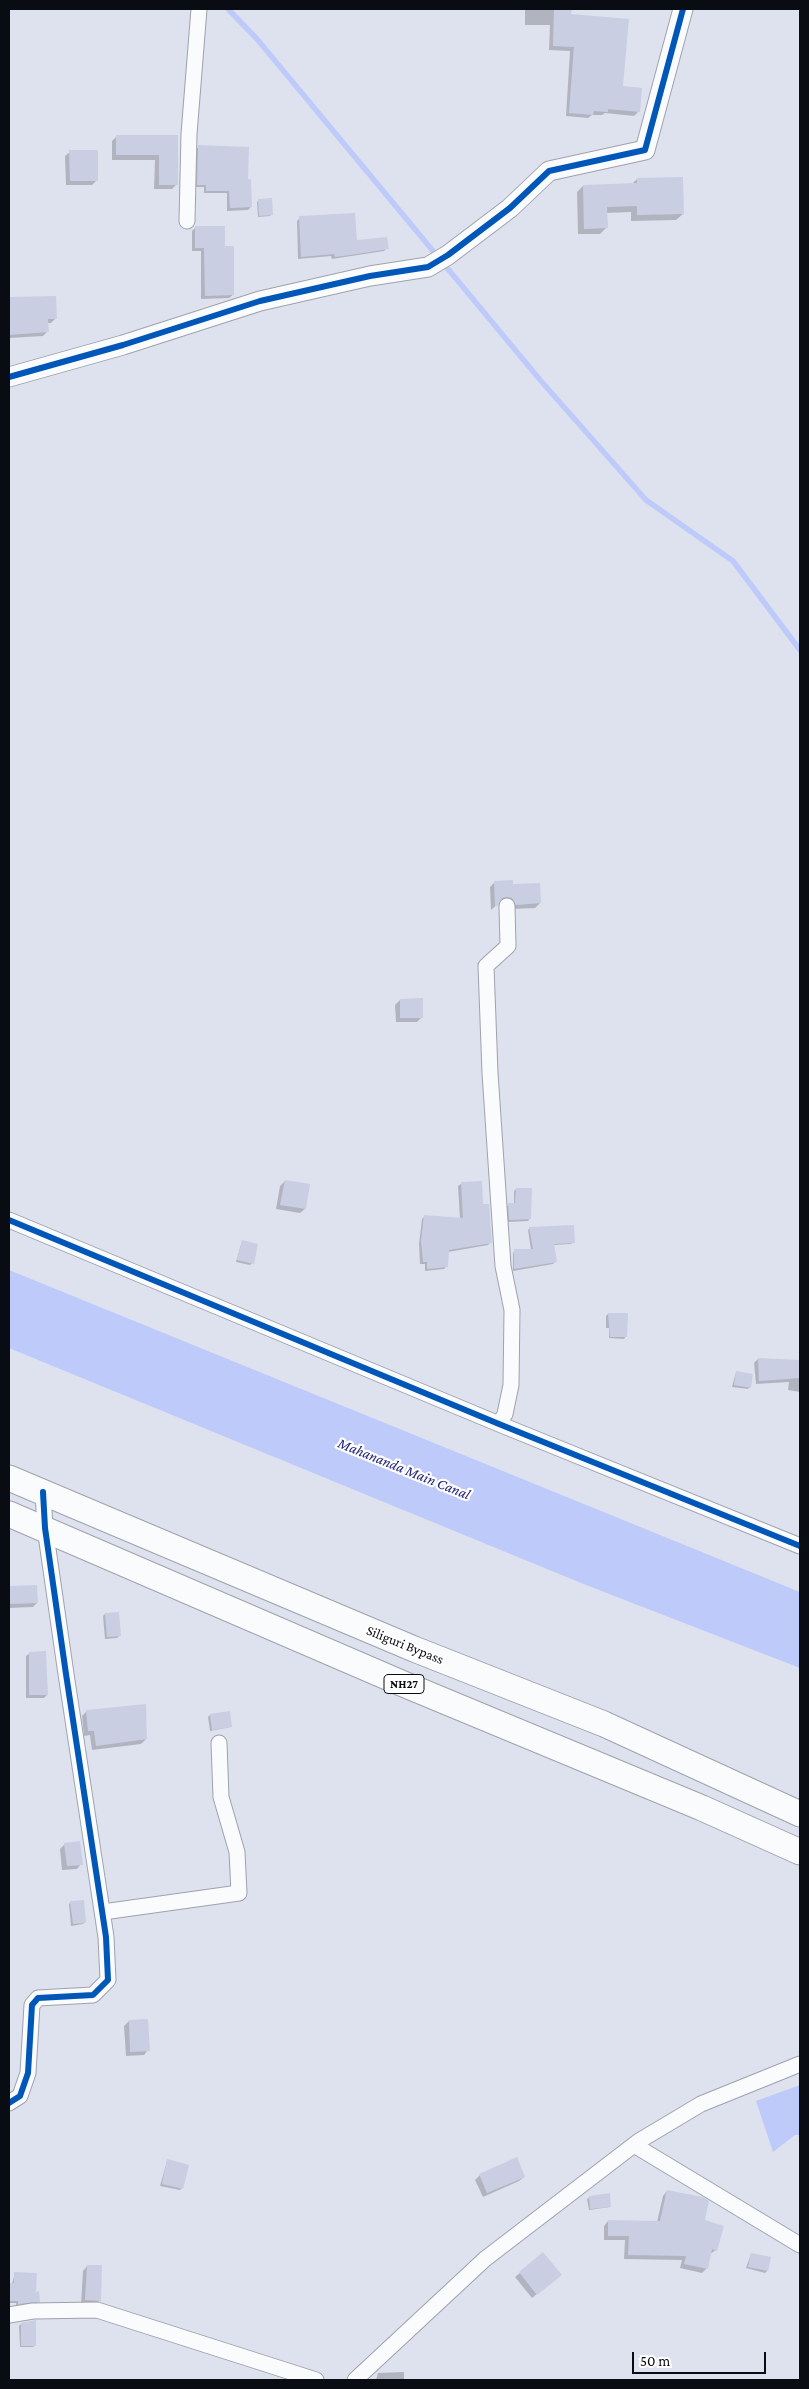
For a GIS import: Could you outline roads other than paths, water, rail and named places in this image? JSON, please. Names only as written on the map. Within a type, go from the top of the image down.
[{"type":"highway","name":"Siliguri Bypass","points":[[9,1478],[414,1649],[604,1724],[800,1814]]},
{"type":"highway","name":"NH27","points":[[9,1514],[401,1683],[702,1808],[800,1852]]},
{"type":"street","points":[[187,220],[189,134],[199,9]]},
{"type":"street","points":[[9,378],[123,345],[260,301],[370,276],[428,267],[448,255],[510,208],[549,171],[645,150],[683,9]]},
{"type":"street","points":[[499,1424],[504,1414],[510,1385],[512,1310],[503,1266],[490,1073],[486,966],[508,946],[507,906]]},
{"type":"street","points":[[9,1220],[499,1424],[800,1546]]},
{"type":"street","points":[[9,2104],[20,2096],[28,2073],[32,2005],[38,1998],[93,1995],[108,1980],[103,1912],[45,1528],[43,1492]]},
{"type":"street","points":[[103,1912],[239,1893],[237,1852],[221,1798],[219,1743]]},
{"type":"street","points":[[355,2380],[485,2259],[634,2145],[701,2104],[800,2064]]},
{"type":"street","points":[[634,2145],[800,2245]]},
{"type":"street","points":[[9,2315],[33,2311],[97,2310],[316,2380]]},
{"type":"water","name":"Mahananda Main Canal","points":[[9,1270],[800,1592],[800,1668],[581,1583],[9,1348]]},
{"type":"water","points":[[800,2085],[800,2135],[795,2135],[773,2152],[756,2101]]},
{"type":"waterway","points":[[228,9],[257,39],[541,381],[646,500],[733,561],[800,650]]}]
